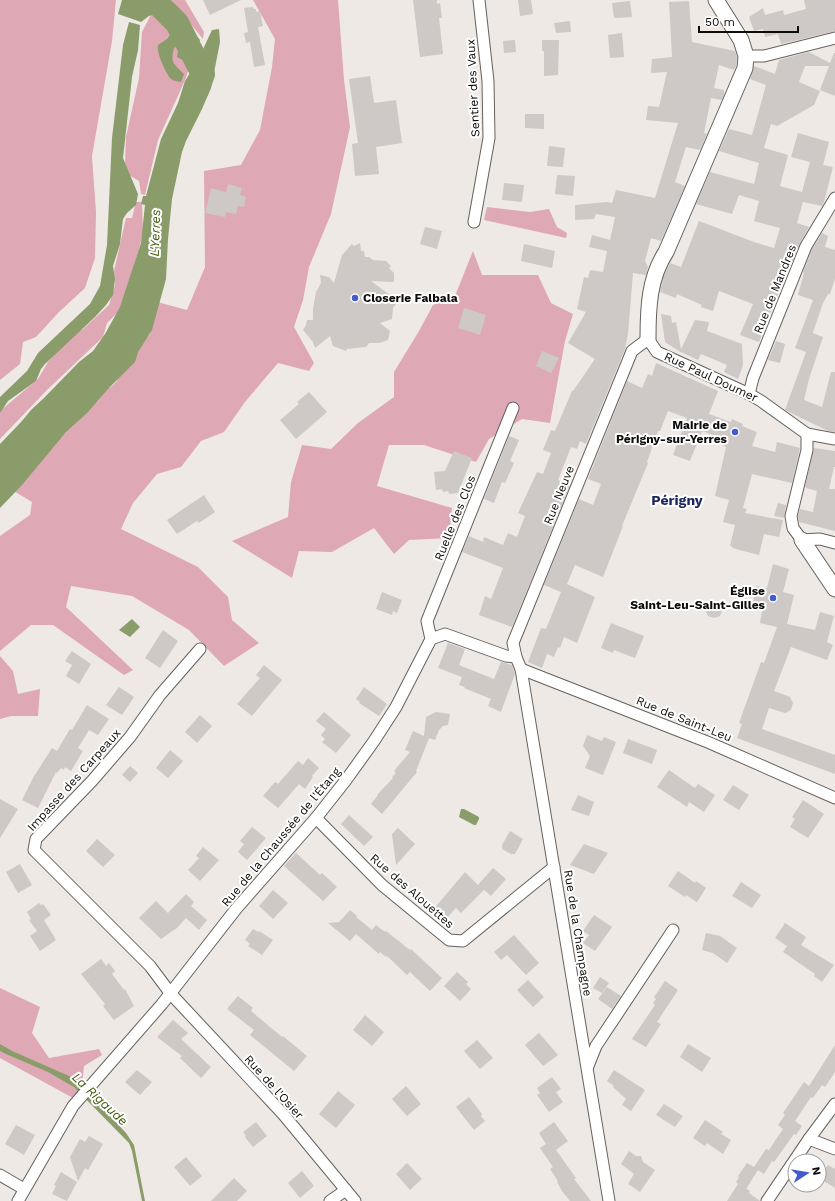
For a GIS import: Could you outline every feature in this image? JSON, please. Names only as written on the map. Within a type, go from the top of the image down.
[{"type":"street","name":"Sentier des Vaux","points":[[474,222],[489,138],[488,81],[479,0]]},
{"type":"street","points":[[648,338],[648,306],[659,263],[666,252],[745,68],[746,56],[741,40],[716,0]]},
{"type":"street","points":[[746,56],[764,56],[835,38]]},
{"type":"street","name":"Rue de Mandres","points":[[749,394],[753,378],[806,246],[835,198]]},
{"type":"street","name":"Rue Paul Doumer","points":[[648,338],[657,352],[749,394],[807,434]]},
{"type":"street","name":"Rue Neuve","points":[[521,668],[516,657],[513,643],[632,351],[648,338]]},
{"type":"street","name":"Ruelle des Clos","points":[[430,639],[427,622],[513,408]]},
{"type":"street","points":[[835,439],[807,434],[807,450],[791,516],[793,528],[835,589]]},
{"type":"street","points":[[802,540],[820,539],[835,543]]},
{"type":"street","points":[[430,639],[445,634],[506,656],[516,657]]},
{"type":"street","name":"Rue de la Chaussée de l'Étang","points":[[18,1201],[73,1106],[171,994],[236,909],[316,818],[346,780],[396,707],[430,639]]},
{"type":"street","name":"Impasse des Carpeaux","points":[[171,994],[150,966],[34,850],[36,839],[92,781],[130,737],[160,695],[200,649]]},
{"type":"street","name":"Rue de Saint-Leu","points":[[521,668],[710,743],[835,798]]},
{"type":"street","name":"Rue de la Champagne","points":[[521,668],[609,1201]]},
{"type":"street","name":"Rue des Alouettes","points":[[316,818],[382,885],[449,940],[463,941],[554,867]]},
{"type":"street","points":[[588,1067],[596,1046],[673,930]]},
{"type":"street","name":"Rue de l'Osier","points":[[171,994],[283,1114],[355,1201]]},
{"type":"street","points":[[767,1201],[835,1104]]},
{"type":"street","points":[[809,1139],[835,1149]]},
{"type":"street","points":[[0,1175],[24,1189]]},
{"type":"street","points":[[330,1201],[346,1190]]},
{"type":"shaded area","points":[[0,0],[116,0],[112,41],[92,156],[96,212],[95,258],[85,288],[59,312],[36,337],[23,342],[20,364],[0,380]]},
{"type":"shaded area","points":[[171,0],[185,0],[204,32],[203,39]]},
{"type":"shaded area","points":[[253,0],[338,0],[344,80],[350,127],[331,214],[309,267],[303,300],[294,327],[314,363],[309,371],[278,363],[245,402],[224,432],[201,441],[181,467],[157,474],[133,503],[121,529],[198,567],[228,597],[232,620],[259,643],[224,666],[189,630],[132,596],[71,586],[66,607],[133,670],[124,675],[53,625],[31,625],[0,651],[0,536],[30,515],[32,502],[12,490],[93,393],[111,387],[117,381],[121,368],[150,334],[157,302],[187,310],[205,267],[204,171],[241,165],[260,130],[272,67],[275,39]]},
{"type":"shaded area","points":[[153,11],[171,34],[190,64],[186,78],[158,140],[145,195],[141,194],[139,181],[129,175],[125,163],[126,137],[139,78],[142,32]]},
{"type":"shaded area","points":[[136,202],[142,202],[143,232],[120,310],[107,323],[103,337],[47,390],[0,439],[0,411],[38,379],[48,362],[70,336],[83,329],[109,305],[115,285],[114,271],[126,218],[132,218]]},
{"type":"shaded area","points":[[487,207],[530,212],[549,209],[557,227],[567,233],[566,238],[484,220]]},
{"type":"shaded area","points":[[473,251],[482,275],[538,275],[551,303],[573,314],[565,341],[550,423],[522,419],[489,439],[476,462],[424,445],[389,445],[377,486],[452,508],[449,538],[409,540],[394,554],[374,528],[332,552],[299,551],[292,578],[232,541],[288,517],[291,482],[302,445],[331,449],[358,423],[394,397],[394,372],[433,305],[455,296]]},
{"type":"shaded area","points":[[0,656],[13,671],[18,694],[40,689],[38,716],[11,716],[0,719]]},
{"type":"shaded area","points":[[0,988],[40,1007],[32,1033],[49,1058],[99,1049],[102,1055],[84,1066],[81,1094],[73,1098],[0,1058]]},
{"type":"water","points":[[122,0],[166,0],[200,40],[189,63],[177,57],[179,47],[177,46],[174,48],[172,57],[174,63],[184,74],[181,82],[171,79],[164,68],[158,53],[158,45],[170,35],[169,28],[166,23],[156,14],[149,16],[141,22],[118,14]]},
{"type":"water","points":[[129,22],[140,25],[138,50],[132,77],[123,158],[138,194],[136,205],[123,219],[120,244],[113,266],[115,279],[113,295],[95,317],[45,364],[36,381],[8,401],[0,413],[0,397],[27,371],[38,353],[90,304],[100,286],[107,245],[112,138],[123,45]]},
{"type":"water","points":[[219,29],[220,42],[211,88],[182,152],[172,199],[166,279],[152,330],[138,352],[135,362],[87,413],[66,432],[22,485],[0,508],[0,444],[31,410],[79,362],[93,351],[105,334],[120,307],[141,243],[145,205],[141,204],[143,196],[146,196],[161,139],[178,103],[185,81],[198,60],[212,30]]},
{"type":"water","points":[[132,619],[140,627],[130,637],[119,630]]},
{"type":"water","points":[[461,809],[464,809],[479,817],[476,825],[459,817]]},
{"type":"water","points":[[0,1044],[78,1081],[126,1133],[134,1145],[145,1201],[142,1201],[129,1143],[74,1087],[48,1072],[0,1051]]},
{"type":"building","points":[[203,0],[241,0],[210,15]]},
{"type":"building","points":[[413,0],[437,0],[437,4],[440,3],[442,18],[439,18],[443,54],[420,57]]},
{"type":"building","points":[[518,0],[531,0],[533,14],[520,16]]},
{"type":"building","points":[[804,0],[835,0],[835,31],[781,44],[778,34],[765,37],[763,29],[754,31],[749,17],[763,8],[765,15],[783,10],[784,15],[806,9]]},
{"type":"building","points":[[630,1],[632,17],[614,18],[612,3]]},
{"type":"building","points":[[689,1],[692,42],[735,51],[737,57],[736,66],[734,70],[719,65],[714,88],[724,90],[722,100],[711,98],[704,133],[707,134],[700,150],[686,147],[675,182],[685,186],[661,241],[651,238],[645,261],[648,267],[646,275],[633,273],[628,334],[625,349],[586,444],[580,441],[577,449],[571,447],[558,480],[570,485],[512,627],[479,615],[485,596],[491,599],[503,568],[462,552],[469,536],[483,542],[484,537],[503,545],[508,533],[517,537],[525,516],[518,513],[537,472],[543,474],[551,453],[543,450],[551,430],[555,431],[572,391],[595,359],[568,343],[586,312],[577,309],[584,277],[588,278],[590,270],[603,272],[607,251],[589,247],[592,235],[610,240],[615,217],[596,214],[594,219],[575,220],[575,205],[607,202],[612,203],[616,190],[655,198],[678,123],[646,120],[648,106],[659,107],[667,72],[651,73],[652,59],[672,57],[669,2]]},
{"type":"building","points":[[253,7],[256,9],[256,12],[260,11],[263,26],[258,27],[265,65],[254,67],[250,42],[246,43],[244,33],[248,32],[244,8]]},
{"type":"building","points":[[570,21],[571,32],[556,33],[554,23]]},
{"type":"building","points":[[622,33],[624,57],[610,58],[608,35]]},
{"type":"building","points":[[515,40],[516,52],[504,53],[503,41]]},
{"type":"building","points":[[542,40],[559,40],[558,75],[544,76],[544,51],[542,51]]},
{"type":"building","points":[[809,52],[830,63],[835,53],[835,96],[820,90],[829,66],[805,66],[799,82],[820,91],[814,105],[777,126],[771,124],[764,148],[788,155],[780,186],[802,192],[810,162],[791,157],[798,133],[829,142],[823,165],[833,167],[822,206],[803,202],[797,223],[809,227],[800,243],[790,268],[784,266],[778,284],[781,286],[759,342],[740,335],[753,304],[719,291],[713,311],[701,307],[702,305],[677,294],[676,298],[660,292],[664,275],[670,263],[681,267],[699,221],[774,248],[780,228],[754,221],[759,201],[739,195],[732,214],[696,204],[710,172],[754,184],[759,163],[719,151],[729,129],[752,135],[766,85],[750,79],[754,66],[775,74],[779,60]]},
{"type":"building","points":[[370,76],[374,103],[396,100],[402,143],[376,147],[379,174],[355,176],[352,144],[358,143],[349,79]]},
{"type":"building","points":[[525,114],[544,114],[544,129],[525,128]]},
{"type":"building","points":[[549,146],[565,148],[563,167],[547,166]]},
{"type":"building","points":[[557,175],[575,176],[573,196],[555,194]]},
{"type":"building","points":[[504,183],[524,185],[522,202],[502,200]]},
{"type":"building","points":[[228,184],[242,188],[240,195],[246,197],[244,207],[238,206],[236,214],[226,212],[225,217],[205,213],[211,188],[226,192]]},
{"type":"building","points":[[425,227],[442,231],[437,249],[420,244]]},
{"type":"building","points":[[822,233],[828,236],[825,247],[835,250],[835,279],[830,294],[828,294],[823,303],[813,332],[823,337],[809,379],[804,400],[822,407],[831,372],[835,372],[835,432],[828,431],[785,410],[806,352],[795,348],[813,300],[798,295],[803,272],[812,249]]},
{"type":"building","name":"Closerie Falbala","points":[[360,243],[361,251],[364,251],[365,257],[369,257],[373,260],[386,261],[391,266],[389,268],[394,273],[394,282],[371,281],[398,301],[393,308],[392,319],[380,323],[390,331],[388,340],[379,343],[369,343],[366,347],[347,349],[346,351],[333,346],[330,336],[315,348],[313,342],[303,330],[307,320],[313,320],[316,292],[321,283],[320,275],[329,277],[334,283],[342,255],[352,244],[354,246]]},
{"type":"building","points":[[524,244],[555,251],[552,268],[521,261]]},
{"type":"building","points":[[464,308],[486,315],[480,335],[458,328]]},
{"type":"building","points":[[661,314],[671,316],[672,323],[676,322],[681,349],[695,320],[709,322],[707,331],[742,344],[743,365],[738,379],[724,372],[727,365],[701,354],[698,360],[681,352],[682,353],[665,342]]},
{"type":"building","points":[[776,341],[785,344],[780,363],[768,360]]},
{"type":"building","points":[[542,351],[559,358],[551,373],[536,366]]},
{"type":"building","points":[[656,363],[718,391],[709,414],[731,422],[732,419],[743,424],[742,426],[757,432],[752,446],[775,452],[777,442],[800,448],[792,483],[752,474],[743,508],[747,509],[745,513],[783,520],[779,537],[764,534],[759,555],[732,548],[733,547],[730,546],[735,525],[723,522],[729,500],[715,496],[726,447],[722,445],[724,439],[702,431],[690,461],[673,455],[687,418],[668,411],[660,431],[658,431],[647,462],[648,463],[603,577],[575,565],[567,584],[595,597],[577,643],[564,637],[560,648],[558,647],[554,657],[547,654],[542,668],[528,662],[541,628],[546,629],[561,592],[544,585],[579,499],[593,505],[601,484],[588,479],[627,381],[642,388],[648,374],[652,376]]},
{"type":"building","points":[[309,392],[327,412],[296,439],[280,420],[299,404],[297,402]]},
{"type":"building","points":[[509,436],[519,440],[510,461],[514,463],[505,483],[502,482],[494,503],[484,499]]},
{"type":"building","points":[[814,448],[835,451],[835,467],[829,489],[835,489],[835,531],[799,522],[798,516],[800,509],[813,512],[817,491],[806,488],[805,486]]},
{"type":"building","points":[[454,451],[472,458],[458,493],[449,494],[448,491],[443,492],[442,489],[436,490],[434,472],[445,471]]},
{"type":"building","points":[[204,495],[215,512],[199,523],[197,521],[177,534],[167,520]]},
{"type":"building","points":[[778,503],[786,505],[784,518],[774,516]]},
{"type":"building","points":[[773,564],[789,569],[783,592],[794,595],[787,624],[815,630],[820,612],[834,616],[827,642],[833,645],[827,660],[791,647],[774,691],[790,697],[793,703],[791,710],[785,713],[769,708],[762,729],[835,755],[835,774],[737,738],[742,724],[739,723],[761,662],[764,663],[777,627],[760,623],[763,604],[753,602],[756,586],[767,588]]},
{"type":"building","points":[[382,592],[402,600],[397,613],[393,611],[392,615],[376,609]]},
{"type":"building","points":[[713,603],[719,605],[722,610],[720,616],[714,618],[708,616],[704,607]]},
{"type":"building","points":[[611,623],[644,636],[635,658],[614,650],[613,653],[601,648]]},
{"type":"building","points":[[163,630],[178,641],[160,668],[145,658]]},
{"type":"building","points":[[448,643],[465,649],[459,665],[494,679],[501,662],[512,665],[515,674],[501,712],[488,706],[491,699],[459,685],[462,677],[438,668]]},
{"type":"building","points":[[72,651],[91,664],[79,684],[66,676],[72,665],[65,661]]},
{"type":"building","points":[[264,665],[282,680],[252,716],[237,704],[260,678],[256,675]]},
{"type":"building","points":[[119,687],[134,697],[122,715],[106,705]]},
{"type":"building","points":[[364,687],[387,704],[379,716],[359,703],[360,702],[356,699]]},
{"type":"building","points":[[87,705],[109,719],[98,735],[89,730],[78,748],[83,751],[71,771],[65,767],[64,770],[61,768],[57,773],[56,772],[38,808],[22,800],[33,778],[52,748],[57,751]]},
{"type":"building","points":[[324,712],[351,735],[336,753],[322,742],[325,739],[321,735],[326,729],[316,721]]},
{"type":"building","points":[[436,712],[450,714],[448,725],[443,726],[439,730],[435,740],[429,738],[416,771],[417,772],[382,814],[371,804],[377,795],[393,778],[392,777],[396,773],[394,771],[410,752],[405,750],[413,731],[424,736],[426,717]]},
{"type":"building","points":[[200,715],[212,726],[197,743],[185,732]]},
{"type":"building","points":[[587,735],[602,741],[604,737],[616,742],[603,775],[585,768],[590,756],[583,746]]},
{"type":"building","points":[[628,739],[657,750],[652,764],[623,753]]},
{"type":"building","points":[[170,750],[183,761],[168,778],[156,768]]},
{"type":"building","points":[[308,758],[319,768],[312,776],[313,777],[305,789],[299,784],[278,808],[263,796],[275,782],[278,784],[298,761],[303,765]]},
{"type":"building","points":[[130,766],[138,773],[130,782],[122,775]]},
{"type":"building","points":[[669,770],[695,788],[698,784],[715,795],[704,812],[689,802],[687,807],[657,787]]},
{"type":"building","points":[[733,785],[749,795],[739,810],[723,800]]},
{"type":"building","points":[[578,795],[594,802],[589,816],[571,810]]},
{"type":"building","points":[[0,799],[18,809],[0,838]]},
{"type":"building","points":[[803,800],[824,814],[808,838],[790,827],[795,819],[792,817]]},
{"type":"building","points":[[349,815],[373,837],[364,846],[341,824]]},
{"type":"building","points":[[252,827],[266,838],[247,860],[238,852],[244,844],[240,841]]},
{"type":"building","points":[[398,828],[415,844],[396,865],[392,834]]},
{"type":"building","points":[[510,831],[523,839],[515,854],[511,854],[502,849],[502,845]]},
{"type":"building","points":[[97,839],[115,855],[103,867],[86,851]]},
{"type":"building","points":[[584,844],[608,853],[594,874],[570,865]]},
{"type":"building","points":[[203,847],[219,860],[200,881],[188,870],[199,858],[196,856]]},
{"type":"building","points":[[296,853],[320,875],[322,873],[337,887],[323,901],[284,866]]},
{"type":"building","points":[[20,864],[32,885],[18,893],[6,872]]},
{"type":"building","points":[[493,868],[506,879],[491,896],[483,889],[484,890],[461,913],[456,908],[444,921],[432,911],[465,872],[478,885]]},
{"type":"building","points":[[678,871],[695,883],[696,881],[706,888],[697,902],[686,895],[685,897],[668,886]]},
{"type":"building","points":[[741,882],[761,895],[752,908],[732,896]]},
{"type":"building","points":[[273,890],[288,903],[273,919],[259,906]]},
{"type":"building","points":[[186,894],[194,902],[191,906],[207,920],[199,930],[186,918],[177,928],[161,939],[139,918],[156,901],[168,913]]},
{"type":"building","points":[[39,903],[41,905],[43,904],[51,915],[44,920],[56,940],[40,951],[30,936],[37,931],[29,920],[31,919],[27,912]]},
{"type":"building","points":[[350,910],[372,930],[376,925],[410,950],[411,949],[442,978],[430,991],[410,972],[407,975],[387,956],[386,957],[380,952],[379,954],[356,934],[350,941],[328,923],[339,922]]},
{"type":"building","points":[[594,915],[612,927],[595,951],[583,943],[589,935],[583,931]]},
{"type":"building","points":[[785,923],[806,937],[801,945],[834,965],[822,982],[814,976],[815,974],[783,952],[787,946],[775,938]]},
{"type":"building","points":[[253,929],[273,940],[262,955],[248,946],[250,944],[245,940]]},
{"type":"building","points":[[706,933],[720,936],[737,948],[727,963],[713,953],[702,950]]},
{"type":"building","points":[[514,935],[539,963],[526,975],[507,955],[501,960],[494,952]]},
{"type":"building","points":[[101,959],[106,966],[109,963],[115,971],[112,974],[124,990],[125,989],[134,1006],[114,1020],[103,1006],[105,1004],[81,974]]},
{"type":"building","points":[[457,972],[468,982],[466,984],[471,989],[460,1001],[444,986]]},
{"type":"building","points":[[600,977],[609,983],[602,993],[593,988]]},
{"type":"building","points":[[528,980],[544,997],[533,1007],[517,990]]},
{"type":"building","points":[[665,981],[678,990],[657,1022],[661,1024],[646,1047],[632,1039],[655,1005],[653,1003],[656,999],[654,997]]},
{"type":"building","points":[[607,987],[621,996],[612,1009],[598,999]]},
{"type":"building","points":[[238,996],[253,1008],[251,1011],[307,1056],[294,1071],[250,1035],[254,1030],[227,1009]]},
{"type":"building","points":[[365,1015],[384,1032],[372,1046],[353,1030]]},
{"type":"building","points":[[173,1020],[188,1033],[181,1039],[211,1067],[201,1078],[180,1058],[182,1056],[157,1037]]},
{"type":"building","points":[[539,1033],[558,1055],[543,1066],[525,1045]]},
{"type":"building","points":[[477,1040],[493,1058],[480,1069],[464,1051]]},
{"type":"building","points":[[688,1044],[711,1058],[702,1072],[680,1057]]},
{"type":"building","points":[[835,1045],[835,1072],[825,1087],[822,1085],[813,1098],[811,1097],[795,1121],[802,1126],[796,1135],[794,1134],[774,1162],[772,1161],[764,1174],[758,1170],[746,1189],[760,1201],[727,1201],[738,1184],[736,1182],[739,1177],[738,1176],[747,1163],[754,1167],[766,1149],[769,1150],[783,1129],[778,1125],[785,1115],[783,1113],[804,1082],[809,1086]]},
{"type":"building","points":[[137,1070],[152,1082],[140,1095],[125,1082]]},
{"type":"building","points":[[614,1070],[645,1090],[631,1111],[622,1105],[626,1099],[607,1081]]},
{"type":"building","points":[[552,1077],[561,1089],[556,1092],[563,1102],[549,1112],[537,1095],[540,1093],[537,1088]]},
{"type":"building","points":[[406,1086],[421,1104],[407,1116],[392,1099]]},
{"type":"building","points":[[338,1091],[355,1105],[336,1128],[319,1114]]},
{"type":"building","points":[[469,1097],[482,1114],[481,1116],[485,1121],[474,1130],[456,1107]]},
{"type":"building","points":[[664,1104],[683,1116],[675,1127],[656,1115]]},
{"type":"building","points":[[705,1120],[723,1132],[721,1134],[731,1140],[723,1154],[707,1143],[705,1146],[693,1138]]},
{"type":"building","points":[[256,1122],[267,1136],[253,1147],[243,1132]]},
{"type":"building","points":[[554,1122],[568,1141],[556,1150],[576,1178],[574,1179],[591,1201],[570,1201],[562,1191],[557,1182],[558,1181],[550,1169],[553,1167],[540,1148],[546,1144],[539,1133]]},
{"type":"building","points":[[16,1125],[35,1135],[24,1155],[5,1144]]},
{"type":"building","points":[[89,1136],[103,1144],[88,1170],[85,1168],[78,1181],[70,1157],[80,1139],[85,1142]]},
{"type":"building","points":[[629,1151],[636,1156],[641,1156],[643,1162],[655,1170],[640,1192],[628,1184],[634,1174],[621,1164]]},
{"type":"building","points":[[186,1157],[202,1176],[190,1186],[174,1167]]},
{"type":"building","points":[[407,1163],[422,1179],[410,1190],[396,1174]]},
{"type":"building","points":[[828,1165],[835,1169],[835,1188],[827,1183]]},
{"type":"building","points":[[302,1171],[314,1186],[300,1198],[288,1183]]},
{"type":"building","points":[[61,1172],[77,1182],[67,1201],[52,1194],[56,1186],[54,1185]]},
{"type":"building","points":[[234,1178],[247,1191],[237,1201],[211,1201]]},
{"type":"waterway","name":"L'Yerres","points":[[154,0],[177,23],[203,74],[197,90]]},
{"type":"place","name":"Closerie Falbala","points":[[355,298]]},
{"type":"place","name":"Mairie de Périgny-sur-Yerres","points":[[735,432]]},
{"type":"place","name":"Église Saint-Leu-Saint-Gilles","points":[[773,598]]},
{"type":"district","name":"Périgny","points":[[677,500]]},
{"type":"water label","name":"La Rigaude","points":[[100,1099]]}]
